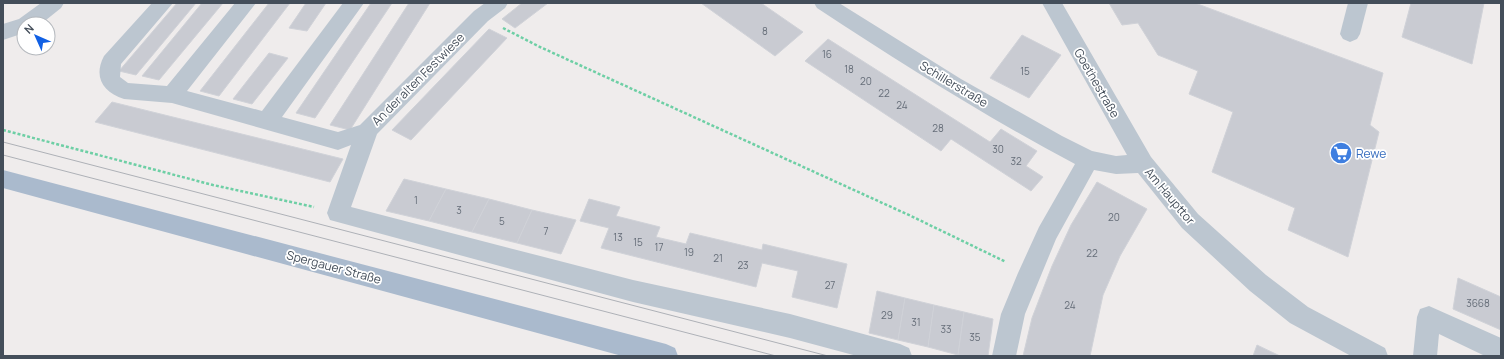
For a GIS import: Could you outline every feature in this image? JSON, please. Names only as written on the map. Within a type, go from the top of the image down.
[{"type":"main road","name":"Spergauer Straße","points":[[3,179],[666,356]]},
{"type":"street","points":[[38,16],[54,3]]},
{"type":"street","points":[[162,3],[111,62],[110,82],[124,91],[172,94],[338,141],[368,129]]},
{"type":"street","points":[[172,94],[246,3]]},
{"type":"street","points":[[267,121],[354,3]]},
{"type":"street","name":"An der alten Festwiese","points":[[338,212],[368,129],[481,16],[498,3]]},
{"type":"street","name":"Schillerstraße","points":[[824,3],[906,55],[1045,138],[1088,160]]},
{"type":"street","name":"Goethestraße","points":[[1052,3],[1143,164]]},
{"type":"street","points":[[1350,34],[1358,3]]},
{"type":"street","points":[[3,32],[16,27]]},
{"type":"street","points":[[1004,356],[1013,314],[1030,273],[1047,234],[1088,160]]},
{"type":"street","name":"Am Haupttor","points":[[1088,160],[1116,164],[1143,164],[1190,221],[1258,284],[1299,315],[1376,356]]},
{"type":"street","points":[[338,212],[633,291],[790,326],[900,356]]},
{"type":"street","points":[[1425,356],[1429,317],[1501,351]]},
{"type":"path","points":[[481,16],[540,47],[911,216],[1030,273]]},
{"type":"path","points":[[3,130],[213,185],[338,212]]},
{"type":"building","points":[[177,3],[196,3],[136,75],[119,71]]},
{"type":"building","points":[[202,3],[223,3],[159,80],[142,76]]},
{"type":"building","points":[[269,3],[290,3],[219,96],[200,91]]},
{"type":"building","points":[[306,3],[326,3],[307,31],[289,28]]},
{"type":"building","points":[[371,3],[392,3],[315,118],[296,113]]},
{"type":"building","points":[[409,3],[430,3],[350,130],[330,125]]},
{"type":"building","points":[[522,3],[548,3],[515,28],[502,19]]},
{"type":"building","points":[[701,3],[761,3],[803,32],[775,56]]},
{"type":"building","points":[[1109,3],[1195,3],[1383,73],[1370,125],[1379,132],[1348,257],[1288,230],[1295,208],[1212,172],[1233,112],[1189,94],[1198,71],[1158,55],[1138,23],[1122,25]]},
{"type":"building","points":[[1411,3],[1484,3],[1472,64],[1402,37]]},
{"type":"building","points":[[489,29],[507,38],[411,140],[392,130]]},
{"type":"building","points":[[1022,35],[1061,55],[1029,98],[990,78]]},
{"type":"building","points":[[828,39],[990,142],[1001,129],[1037,151],[1026,166],[1043,177],[1031,191],[951,139],[941,151],[805,61]]},
{"type":"building","points":[[269,53],[288,58],[252,104],[233,99]]},
{"type":"building","points":[[112,102],[343,159],[330,182],[95,122]]},
{"type":"building","points":[[404,179],[446,189],[429,221],[386,211]]},
{"type":"building","points":[[1097,182],[1147,209],[1120,256],[1103,295],[1090,356],[1023,356],[1032,318],[1052,266],[1071,225]]},
{"type":"building","points":[[446,189],[489,199],[472,232],[429,221]]},
{"type":"building","points":[[489,199],[532,210],[517,243],[472,232]]},
{"type":"building","points":[[589,199],[620,207],[616,216],[660,227],[656,237],[686,244],[690,233],[762,250],[763,244],[847,264],[837,308],[792,297],[798,271],[762,263],[756,287],[601,248],[609,228],[580,221]]},
{"type":"building","points":[[532,210],[576,220],[561,254],[517,243]]},
{"type":"building","points":[[1458,278],[1501,297],[1501,330],[1453,309]]},
{"type":"building","points":[[877,291],[905,298],[898,340],[869,333]]},
{"type":"building","points":[[905,298],[934,305],[928,347],[898,340]]},
{"type":"building","points":[[934,305],[964,312],[958,355],[928,347]]},
{"type":"building","points":[[964,312],[993,319],[988,356],[958,355]]},
{"type":"building","points":[[1257,345],[1280,356],[1253,356]]},
{"type":"tram line","points":[[3,142],[828,356]]},
{"type":"tram line","points":[[3,155],[776,356]]},
{"type":"place","name":"Rewe","points":[[1341,153]]}]
